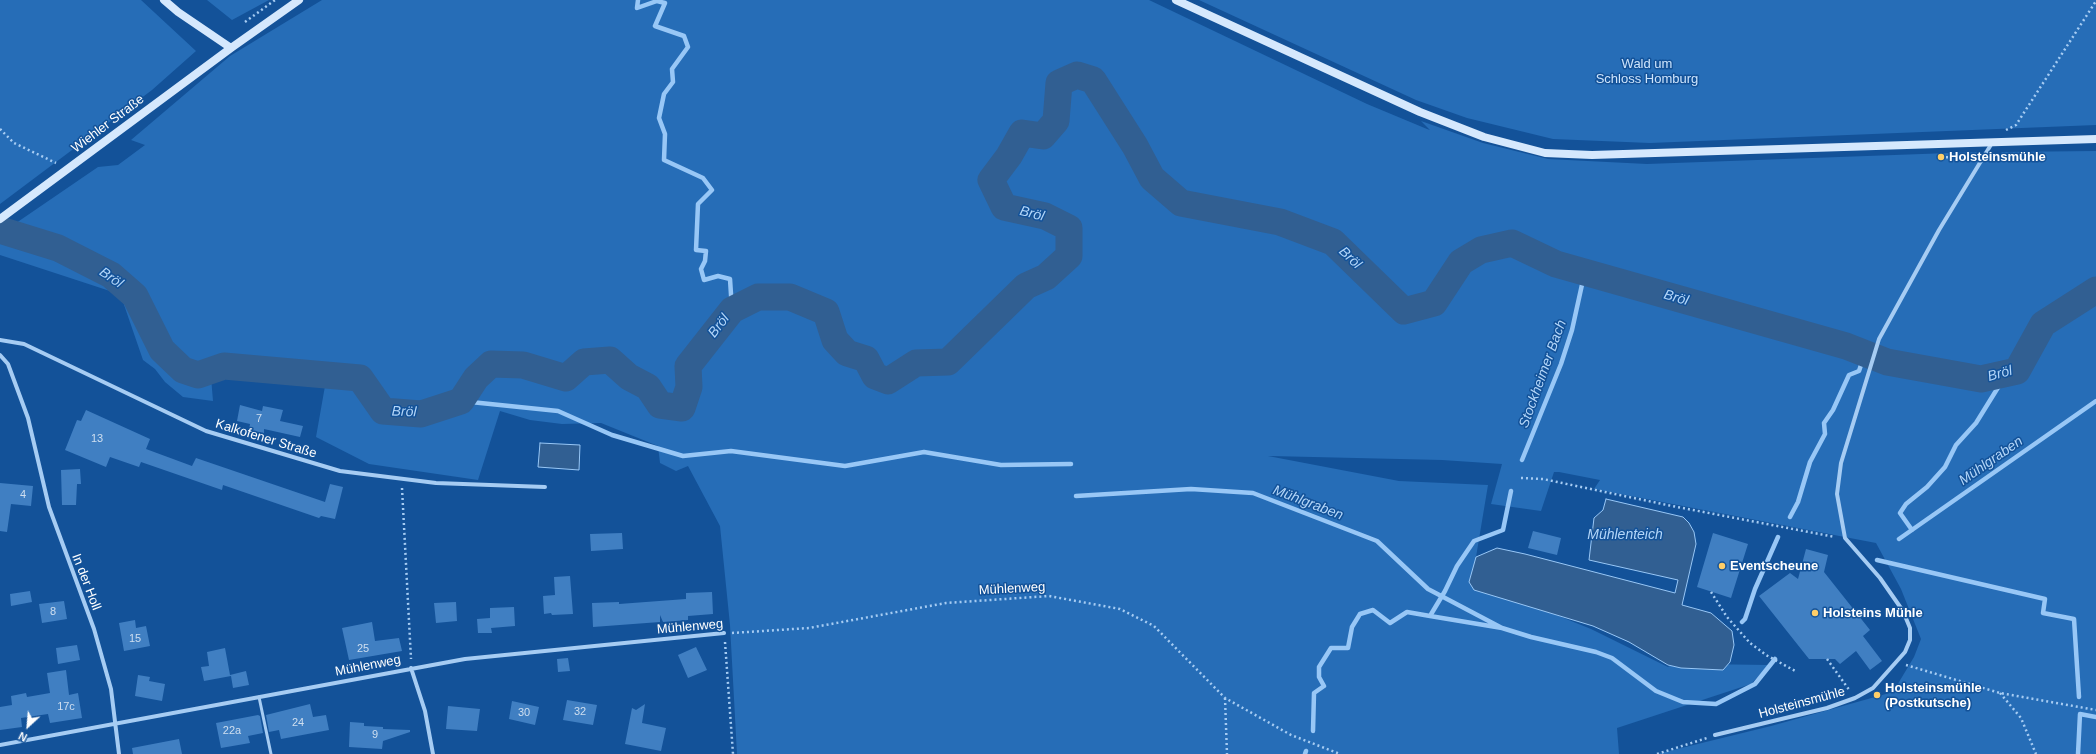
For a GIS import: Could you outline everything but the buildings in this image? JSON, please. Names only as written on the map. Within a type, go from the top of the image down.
[{"type":"main road","points":[[164,0],[178,12],[231,48]]},
{"type":"main road","name":"Wiehler Straße","points":[[2,217],[231,48],[300,0]]},
{"type":"main road","points":[[1176,0],[1420,112],[1484,138],[1545,153],[1592,156],[1927,145],[1993,141],[2096,139]]},
{"type":"street","name":"Holsteinsmühle","points":[[1715,735],[1827,708],[1855,698],[1873,688],[1905,652],[1910,640],[1910,628],[1902,611],[1880,578],[1858,555],[1845,538],[1837,494],[1841,462],[1879,338],[1938,230],[1993,141]]},
{"type":"street","name":"Kalkofener Straße","points":[[0,340],[24,344],[206,431],[340,471],[402,480],[545,487]]},
{"type":"street","name":"In der Holl","points":[[0,355],[8,364],[28,418],[49,507],[94,629],[111,689],[119,754]]},
{"type":"street","name":"Mühlenweg","points":[[0,745],[465,659],[724,633]]},
{"type":"street","points":[[411,668],[425,711],[433,754]]},
{"type":"lane","points":[[259,697],[271,754]]},
{"type":"path","points":[[2016,125],[2096,1]]},
{"type":"path","points":[[0,129],[14,143],[44,156],[66,170]]},
{"type":"path","points":[[1941,157],[1983,158]]},
{"type":"path","points":[[1521,478],[1543,479],[1657,503],[1845,538]]},
{"type":"path","points":[[402,480],[411,668]]},
{"type":"path","points":[[1711,592],[1736,627],[1750,643],[1766,655],[1797,672]]},
{"type":"path","name":"Mühlenweg","points":[[724,633],[809,628],[946,603],[1049,596],[1120,609],[1154,626],[1225,698],[1291,735],[1340,754]]},
{"type":"path","points":[[724,633],[733,754]]},
{"type":"path","points":[[1827,659],[1855,698]]},
{"type":"path","points":[[1897,662],[2000,692],[2096,710]]},
{"type":"path","points":[[2000,692],[2021,718],[2036,754]]},
{"type":"path","points":[[1225,698],[1227,754]]},
{"type":"path","points":[[1657,754],[1715,735]]},
{"type":"green space","points":[[0,0],[141,0],[196,51],[152,90],[0,204]]},
{"type":"green space","points":[[207,0],[269,0],[232,20]]},
{"type":"green space","points":[[322,0],[1149,0],[1367,104],[1427,129],[1430,130],[1421,121],[1483,143],[1548,159],[1647,164],[1977,152],[1974,156],[1999,156],[2002,152],[2096,151],[2096,754],[1657,754],[1771,726],[1893,692],[1914,657],[1921,639],[1901,589],[1876,543],[1594,489],[1600,480],[1559,472],[1554,472],[1541,511],[1491,504],[1502,464],[1442,460],[1268,456],[1399,481],[1488,485],[1472,581],[1591,629],[1668,667],[1679,661],[1698,664],[1769,665],[1751,684],[1617,728],[1619,754],[737,754],[730,625],[720,526],[688,466],[676,471],[660,463],[658,446],[601,423],[562,424],[530,420],[500,411],[478,480],[369,464],[316,437],[325,386],[276,375],[211,377],[213,401],[183,397],[165,382],[155,369],[143,360],[122,299],[116,293],[0,255],[0,234],[98,167],[118,165],[145,145],[131,140],[230,56]]},
{"type":"green space","name":"Wald um Schloss Homburg","points":[[1199,0],[2096,0],[2096,125],[1650,143],[1553,139],[1467,118],[1416,100]]},
{"type":"water","points":[[540,443],[580,445],[579,470],[538,467]]},
{"type":"water","name":"Mühlenteich","points":[[1606,499],[1683,517],[1689,523],[1694,532],[1696,544],[1682,605],[1711,613],[1732,631],[1734,645],[1730,662],[1723,670],[1681,668],[1668,665],[1629,642],[1593,626],[1474,590],[1469,582],[1476,557],[1497,548],[1675,593],[1678,580],[1589,560],[1594,518],[1603,510]]},
{"type":"waterway","points":[[638,0],[637,8],[657,1],[665,3],[655,26],[684,36],[688,47],[672,69],[673,82],[664,94],[659,118],[665,134],[664,160],[703,178],[712,190],[698,204],[696,250],[706,251],[705,261],[701,269],[704,280],[718,276],[730,279],[732,310]]},
{"type":"waterway","name":"Bröl","points":[[0,230],[58,248],[111,275],[135,296],[162,350],[183,370],[198,375],[224,366],[360,378],[383,411],[421,414],[461,401],[476,378],[491,364],[523,365],[566,378],[584,362],[610,360],[629,377],[648,387],[660,405],[682,408],[689,387],[688,366],[732,310],[758,297],[790,297],[826,312],[835,340],[847,353],[866,359],[875,376],[888,381],[916,363],[948,362],[1026,286],[1046,277],[1069,256],[1069,228],[1045,216],[1004,207],[991,180],[1009,156],[1022,133],[1043,136],[1056,121],[1059,83],[1077,75],[1093,80],[1135,146],[1152,178],[1181,203],[1280,222],[1333,242],[1404,311],[1434,303],[1461,262],[1481,250],[1512,243],[1556,264],[1846,346],[1887,362],[1981,379],[2017,371],[2043,324],[2096,290]]},
{"type":"waterway","name":"Stockheimer Bach","points":[[1522,460],[1561,364],[1572,330],[1585,271]]},
{"type":"waterway","points":[[1790,517],[1798,502],[1810,462],[1825,434],[1824,423],[1833,410],[1849,375],[1859,371],[1865,353]]},
{"type":"waterway","points":[[1912,530],[1900,513],[1906,504],[1927,487],[1945,467],[1956,445],[1976,423],[2007,373]]},
{"type":"waterway","points":[[461,401],[558,411],[612,435],[683,456],[731,451],[845,466],[924,452],[1001,465],[1071,464]]},
{"type":"waterway","name":"Mühlgraben","points":[[1899,539],[2096,401]]},
{"type":"waterway","name":"Mühlgraben","points":[[1076,496],[1191,489],[1253,493],[1377,541],[1428,589],[1502,628]]},
{"type":"waterway","name":"Stockheimer Bach","points":[[1313,731],[1314,693],[1324,686],[1319,677],[1319,667],[1331,648],[1348,648],[1352,627],[1360,614],[1373,610],[1390,623],[1407,612],[1430,616],[1445,591],[1457,566],[1474,541],[1503,530],[1511,491]]},
{"type":"waterway","points":[[1742,622],[1745,619],[1755,589],[1778,537]]},
{"type":"waterway","points":[[1877,560],[2045,599],[2043,613],[2074,619],[2079,697]]},
{"type":"waterway","name":"Mühlgraben","points":[[1430,616],[1502,628],[1531,637],[1596,652],[1612,658],[1656,691],[1683,702],[1716,704],[1755,684],[1775,659]]},
{"type":"waterway","points":[[2078,754],[2080,714],[2096,717]]},
{"type":"place","name":"Holsteinsmühle","points":[[1941,157]]},
{"type":"place","name":"Eventscheune","points":[[1722,566]]},
{"type":"place","name":"Holsteins Mühle","points":[[1815,613]]},
{"type":"place","name":"Holsteinsmühle (Postkutsche)","points":[[1877,695]]}]
